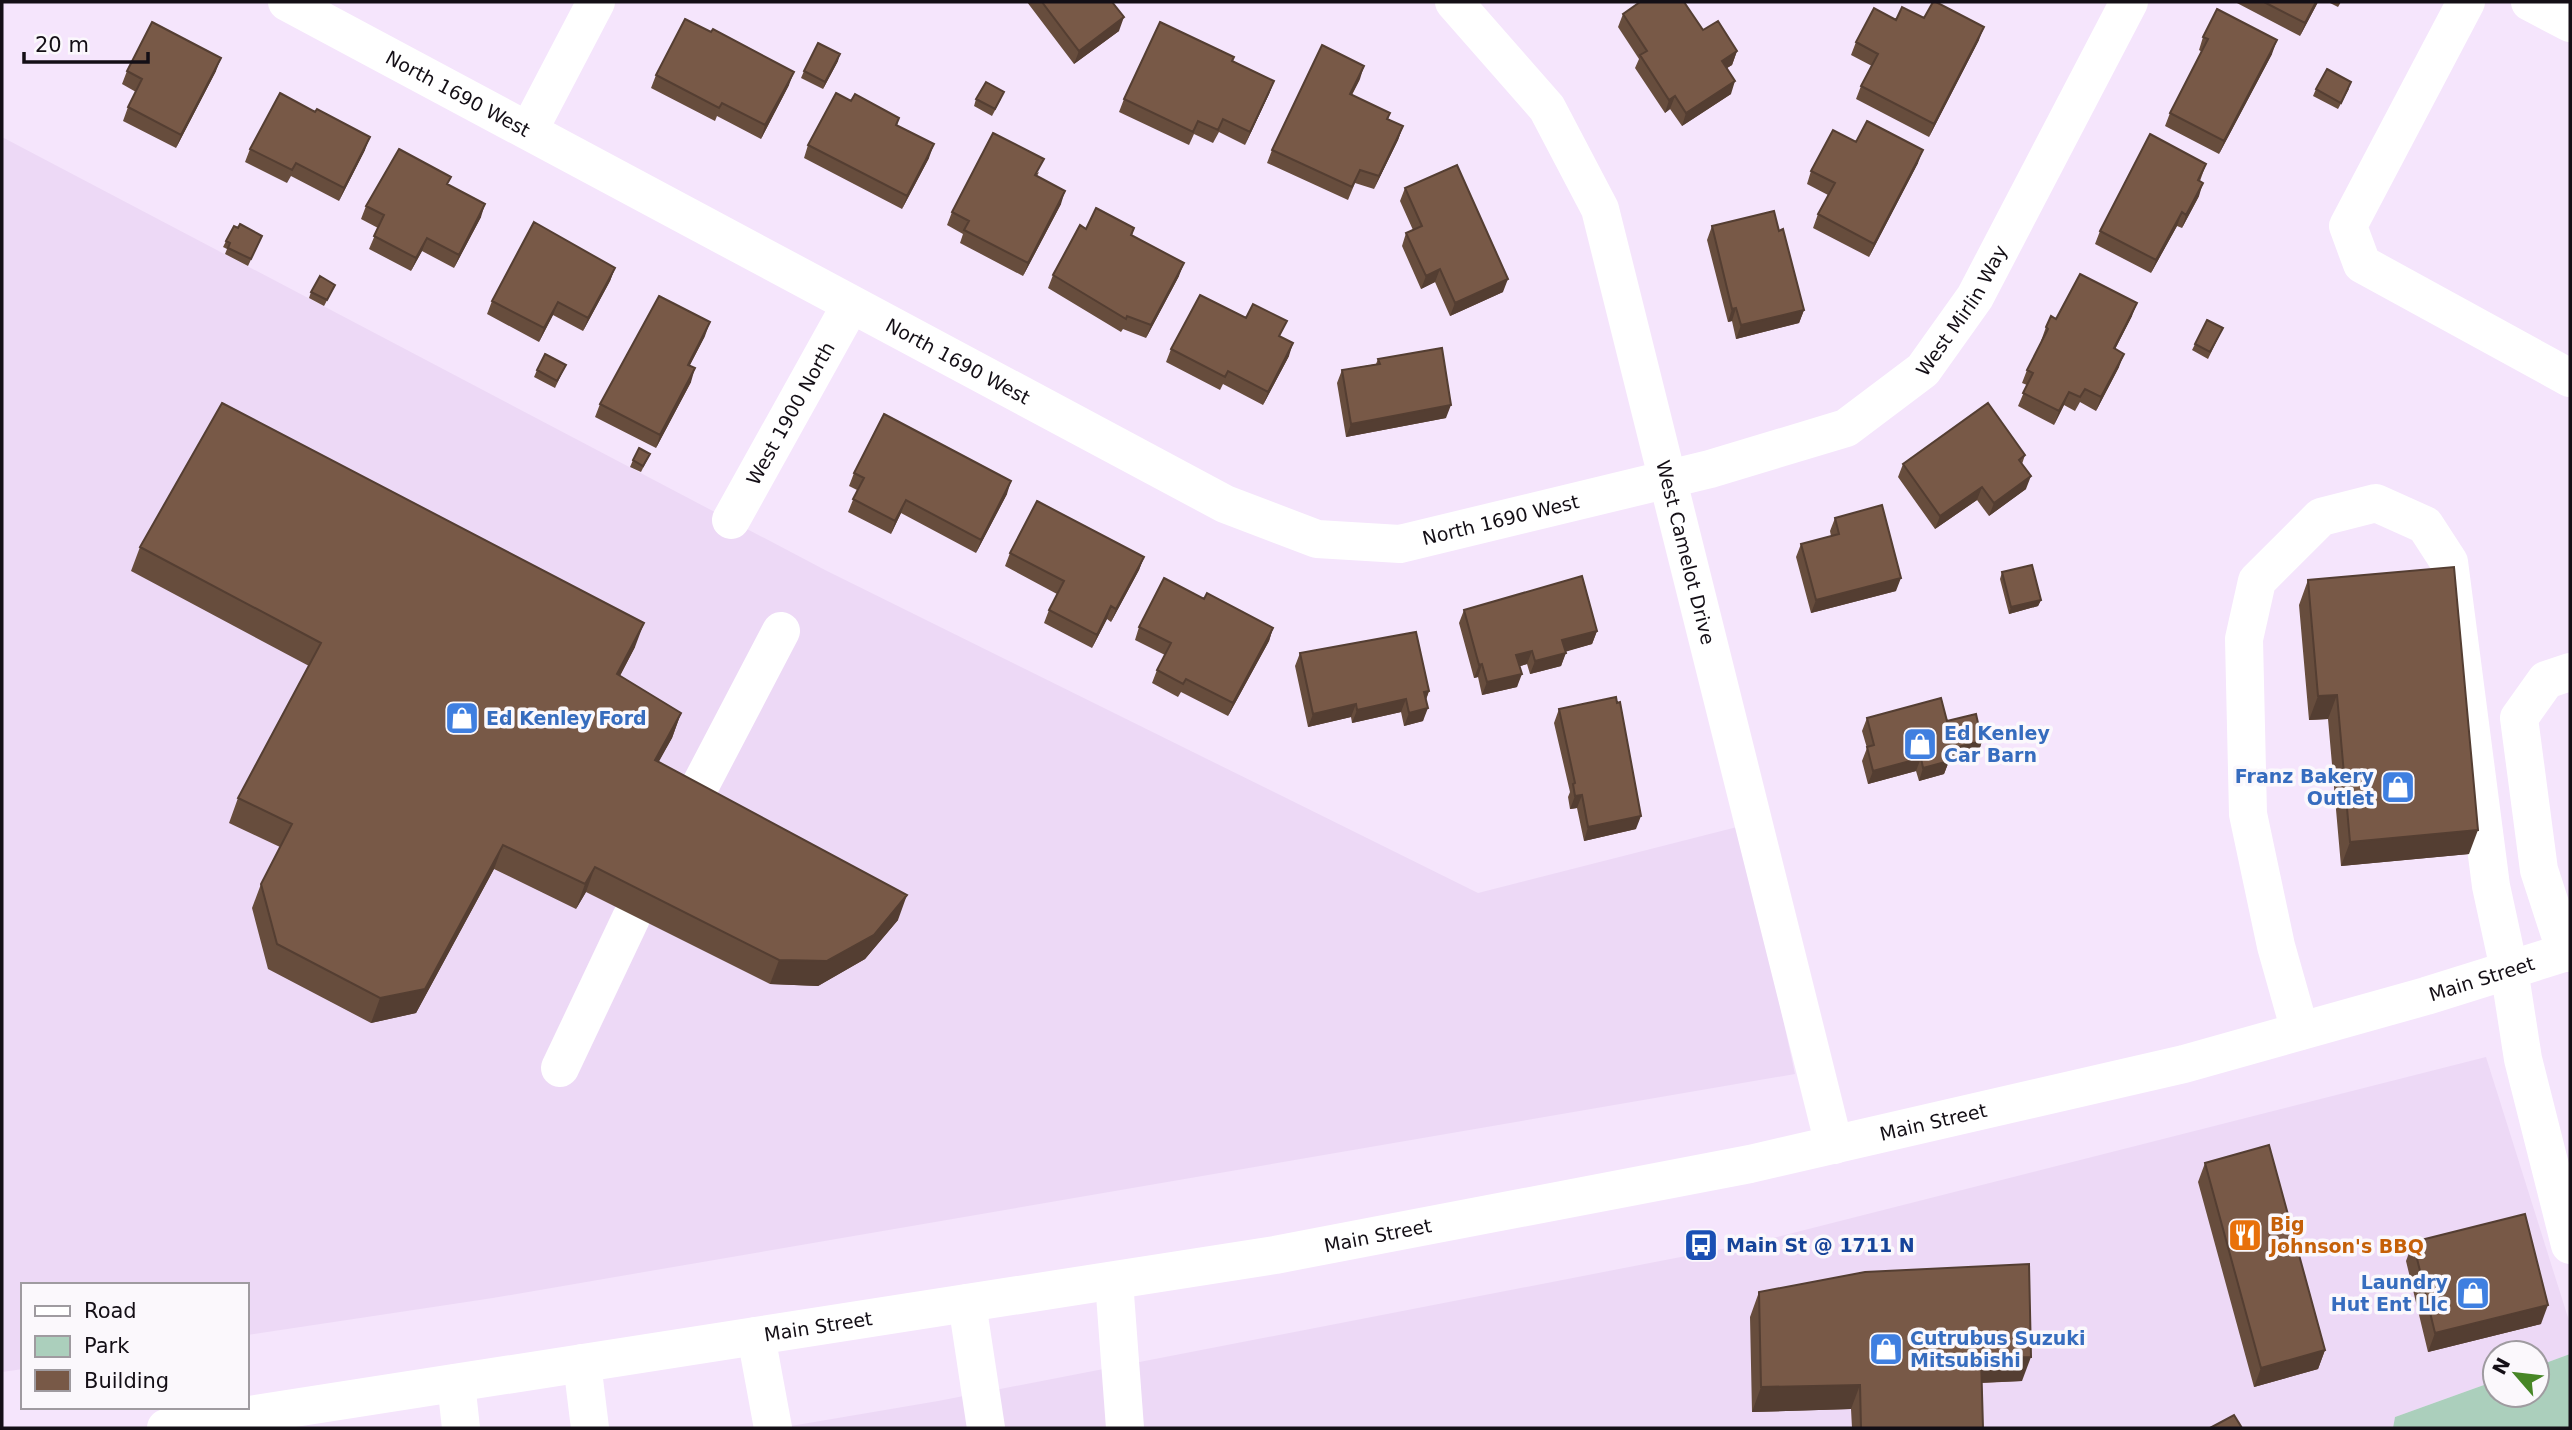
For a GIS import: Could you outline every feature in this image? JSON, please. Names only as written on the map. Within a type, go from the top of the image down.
[{"type":"street","name":"North 1690 West","points":[[287,2],[850,306],[1225,504],[1318,539],[1400,544],[1669,479]]},
{"type":"street","points":[[528,130],[596,2]]},
{"type":"street","name":"West Camelot Drive","points":[[1454,2],[1547,108],[1600,209],[1834,1145]]},
{"type":"street","name":"West Mirlin Way","points":[[1669,479],[1846,428],[1923,370],[1975,297],[2129,2]]},
{"type":"street","points":[[2466,2],[2348,226],[2362,264],[2570,378]]},
{"type":"street","points":[[2530,2],[2570,23]]},
{"type":"street","name":"West 1900 North","points":[[731,520],[850,306]]},
{"type":"street","points":[[2300,1031],[2276,946],[2248,814],[2244,639],[2256,581],[2321,517],[2376,503],[2425,525],[2449,562],[2483,833],[2523,1059],[2570,1245]]},
{"type":"street","points":[[690,805],[780,631]]},
{"type":"street","points":[[2568,952],[2539,870],[2519,718],[2546,680],[2570,672]]},
{"type":"street","points":[[560,1069],[631,918]]},
{"type":"street","name":"Main Street","points":[[166,1428],[1114,1281],[1441,1224],[1834,1145],[2184,1064],[2568,952]]},
{"type":"street","points":[[1114,1281],[1125,1428]]},
{"type":"street","points":[[967,1303],[986,1428]]},
{"type":"street","points":[[756,1336],[773,1428]]},
{"type":"street","points":[[582,1363],[590,1428]]},
{"type":"street","points":[[456,1382],[461,1428]]},
{"type":"shaded area","points":[[2,137],[825,570],[1478,893],[1741,826],[1795,1074],[493,1298],[248,1335],[248,1283],[21,1283],[21,1369],[2,1372]]},
{"type":"shaded area","points":[[2486,1057],[2570,1324],[2570,1354],[2551,1361],[2551,1339],[2481,1339],[2481,1386],[2395,1417],[2393,1428],[779,1428],[938,1401],[1753,1243]]},
{"type":"green space","points":[[2570,1354],[2570,1428],[2393,1428],[2395,1417],[2481,1386],[2481,1409],[2551,1409],[2551,1361]]},
{"type":"building","points":[[1042,2],[1112,2],[1124,17],[1079,51]]},
{"type":"building","points":[[1640,2],[1684,2],[1703,30],[1718,21],[1737,51],[1722,61],[1735,81],[1686,113],[1675,96],[1669,100],[1640,55],[1647,51],[1623,14]]},
{"type":"building","points":[[1933,2],[1984,27],[1934,124],[1861,86],[1878,54],[1856,42],[1874,8],[1896,20],[1902,7],[1924,18]]},
{"type":"building","points":[[2264,2],[2316,2],[2305,23]]},
{"type":"building","points":[[2217,9],[2277,40],[2224,141],[2170,113],[2208,39],[2203,37]]},
{"type":"building","points":[[685,19],[711,32],[713,29],[794,72],[765,125],[722,103],[719,108],[656,75]]},
{"type":"building","points":[[152,22],[221,58],[181,135],[128,107],[142,79],[127,71]]},
{"type":"building","points":[[1160,22],[1234,57],[1232,61],[1274,81],[1250,132],[1223,119],[1218,130],[1198,121],[1193,132],[1124,99]]},
{"type":"building","points":[[818,43],[840,54],[825,82],[804,71]]},
{"type":"building","points":[[1322,45],[1364,66],[1350,94],[1390,113],[1387,119],[1403,126],[1379,176],[1360,170],[1352,187],[1272,150]]},
{"type":"building","points":[[2327,69],[2351,82],[2341,103],[2316,89]]},
{"type":"building","points":[[986,82],[1004,92],[995,109],[976,99]]},
{"type":"building","points":[[280,93],[370,137],[344,188],[296,163],[292,170],[250,149]]},
{"type":"building","points":[[836,93],[851,101],[855,94],[899,118],[896,125],[934,144],[907,196],[808,145]]},
{"type":"building","points":[[1867,121],[1923,150],[1874,244],[1818,214],[1835,183],[1811,171],[1833,130],[1856,142]]},
{"type":"building","points":[[993,133],[1044,159],[1035,175],[1065,191],[1028,263],[964,230],[969,221],[952,212]]},
{"type":"building","points":[[2150,134],[2206,164],[2198,180],[2203,183],[2186,215],[2182,212],[2156,260],[2100,231]]},
{"type":"building","points":[[399,149],[451,177],[447,184],[485,204],[459,255],[427,238],[416,258],[374,236],[384,215],[366,206]]},
{"type":"building","points":[[1457,165],[1508,279],[1455,303],[1440,269],[1426,276],[1406,233],[1422,226],[1405,188]]},
{"type":"building","points":[[1096,208],[1134,228],[1131,235],[1184,263],[1151,325],[1127,316],[1126,319],[1053,275],[1080,225],[1086,229]]},
{"type":"building","points":[[1774,211],[1779,231],[1783,229],[1804,310],[1741,325],[1736,308],[1732,309],[1712,226]]},
{"type":"building","points":[[534,222],[615,268],[588,318],[558,302],[544,328],[492,301]]},
{"type":"building","points":[[240,224],[262,236],[251,259],[228,248],[230,243],[226,241],[234,226],[238,228]]},
{"type":"building","points":[[2080,274],[2137,303],[2114,348],[2124,354],[2101,397],[2085,389],[2080,397],[2069,392],[2059,411],[2023,393],[2033,373],[2027,370],[2048,329],[2046,327],[2051,316],[2056,319]]},
{"type":"building","points":[[320,276],[335,285],[327,300],[311,292]]},
{"type":"building","points":[[1200,295],[1246,318],[1253,304],[1287,321],[1279,336],[1293,343],[1268,392],[1228,371],[1225,377],[1171,349]]},
{"type":"building","points":[[659,296],[710,322],[688,365],[695,368],[660,435],[600,404]]},
{"type":"building","points":[[2207,320],[2223,328],[2210,352],[2195,344]]},
{"type":"building","points":[[1442,348],[1451,405],[1351,424],[1342,370],[1380,364],[1378,359]]},
{"type":"building","points":[[545,354],[566,365],[557,381],[537,370]]},
{"type":"building","name":"Ed Kenley Ford","points":[[222,403],[644,623],[617,674],[681,713],[655,760],[907,895],[874,935],[827,961],[779,960],[595,867],[585,884],[503,845],[425,989],[380,998],[277,944],[261,884],[292,824],[238,798],[321,643],[140,547]]},
{"type":"building","points":[[1988,403],[2025,455],[2019,460],[2031,476],[1994,503],[1982,487],[1940,516],[1903,464]]},
{"type":"building","points":[[884,414],[1011,481],[981,540],[906,500],[895,521],[853,499],[864,478],[854,473]]},
{"type":"building","points":[[639,448],[650,454],[643,466],[633,460]]},
{"type":"building","points":[[1037,501],[1144,557],[1116,609],[1111,606],[1097,635],[1049,610],[1064,581],[1010,553]]},
{"type":"building","points":[[1882,505],[1901,578],[1816,600],[1801,544],[1839,534],[1835,518]]},
{"type":"building","points":[[2032,565],[2041,600],[2011,607],[2002,572]]},
{"type":"building","name":"Franz Bakery Outlet","points":[[2454,567],[2478,830],[2350,842],[2337,695],[2318,696],[2308,580]]},
{"type":"building","points":[[1582,576],[1597,631],[1562,640],[1566,653],[1535,661],[1532,651],[1516,655],[1522,674],[1487,682],[1482,664],[1479,665],[1464,610]]},
{"type":"building","points":[[1164,578],[1204,599],[1207,593],[1273,628],[1233,703],[1186,679],[1183,684],[1157,670],[1171,643],[1139,627]]},
{"type":"building","points":[[1416,632],[1429,691],[1424,692],[1428,708],[1409,713],[1406,699],[1357,710],[1356,704],[1313,714],[1300,653]]},
{"type":"building","points":[[1616,697],[1617,703],[1620,702],[1641,816],[1588,827],[1582,795],[1575,796],[1575,783],[1559,709]]},
{"type":"building","name":"Ed Kenley Car Barn","points":[[1941,698],[1947,721],[1976,714],[1982,741],[1946,750],[1949,761],[1923,768],[1921,758],[1873,771],[1867,747],[1874,745],[1867,718]]},
{"type":"building","points":[[2269,1145],[2325,1350],[2261,1368],[2205,1163]]},
{"type":"building","name":"Laundry Hut Ent Llc","points":[[2525,1214],[2548,1305],[2435,1333],[2413,1242]]},
{"type":"building","name":"Cutrubus Suzuki Mitsubishi","points":[[2029,1264],[2031,1357],[1981,1358],[1983,1428],[1861,1428],[1860,1385],[1761,1387],[1759,1292],[1865,1272]]},
{"type":"building","points":[[2234,1415],[2242,1428],[2210,1428]]},
{"type":"place","name":"Ed Kenley Ford","points":[[462,718]]},
{"type":"place","name":"Ed Kenley Car Barn","points":[[1920,744]]},
{"type":"place","name":"Franz Bakery Outlet","points":[[2398,787]]},
{"type":"place","name":"Big Johnson's BBQ","points":[[2245,1235]]},
{"type":"place","name":"Main St @ 1711 N","points":[[1701,1245]]},
{"type":"place","name":"Laundry Hut Ent Llc","points":[[2473,1293]]},
{"type":"place","name":"Cutrubus Suzuki Mitsubishi","points":[[1886,1349]]}]
